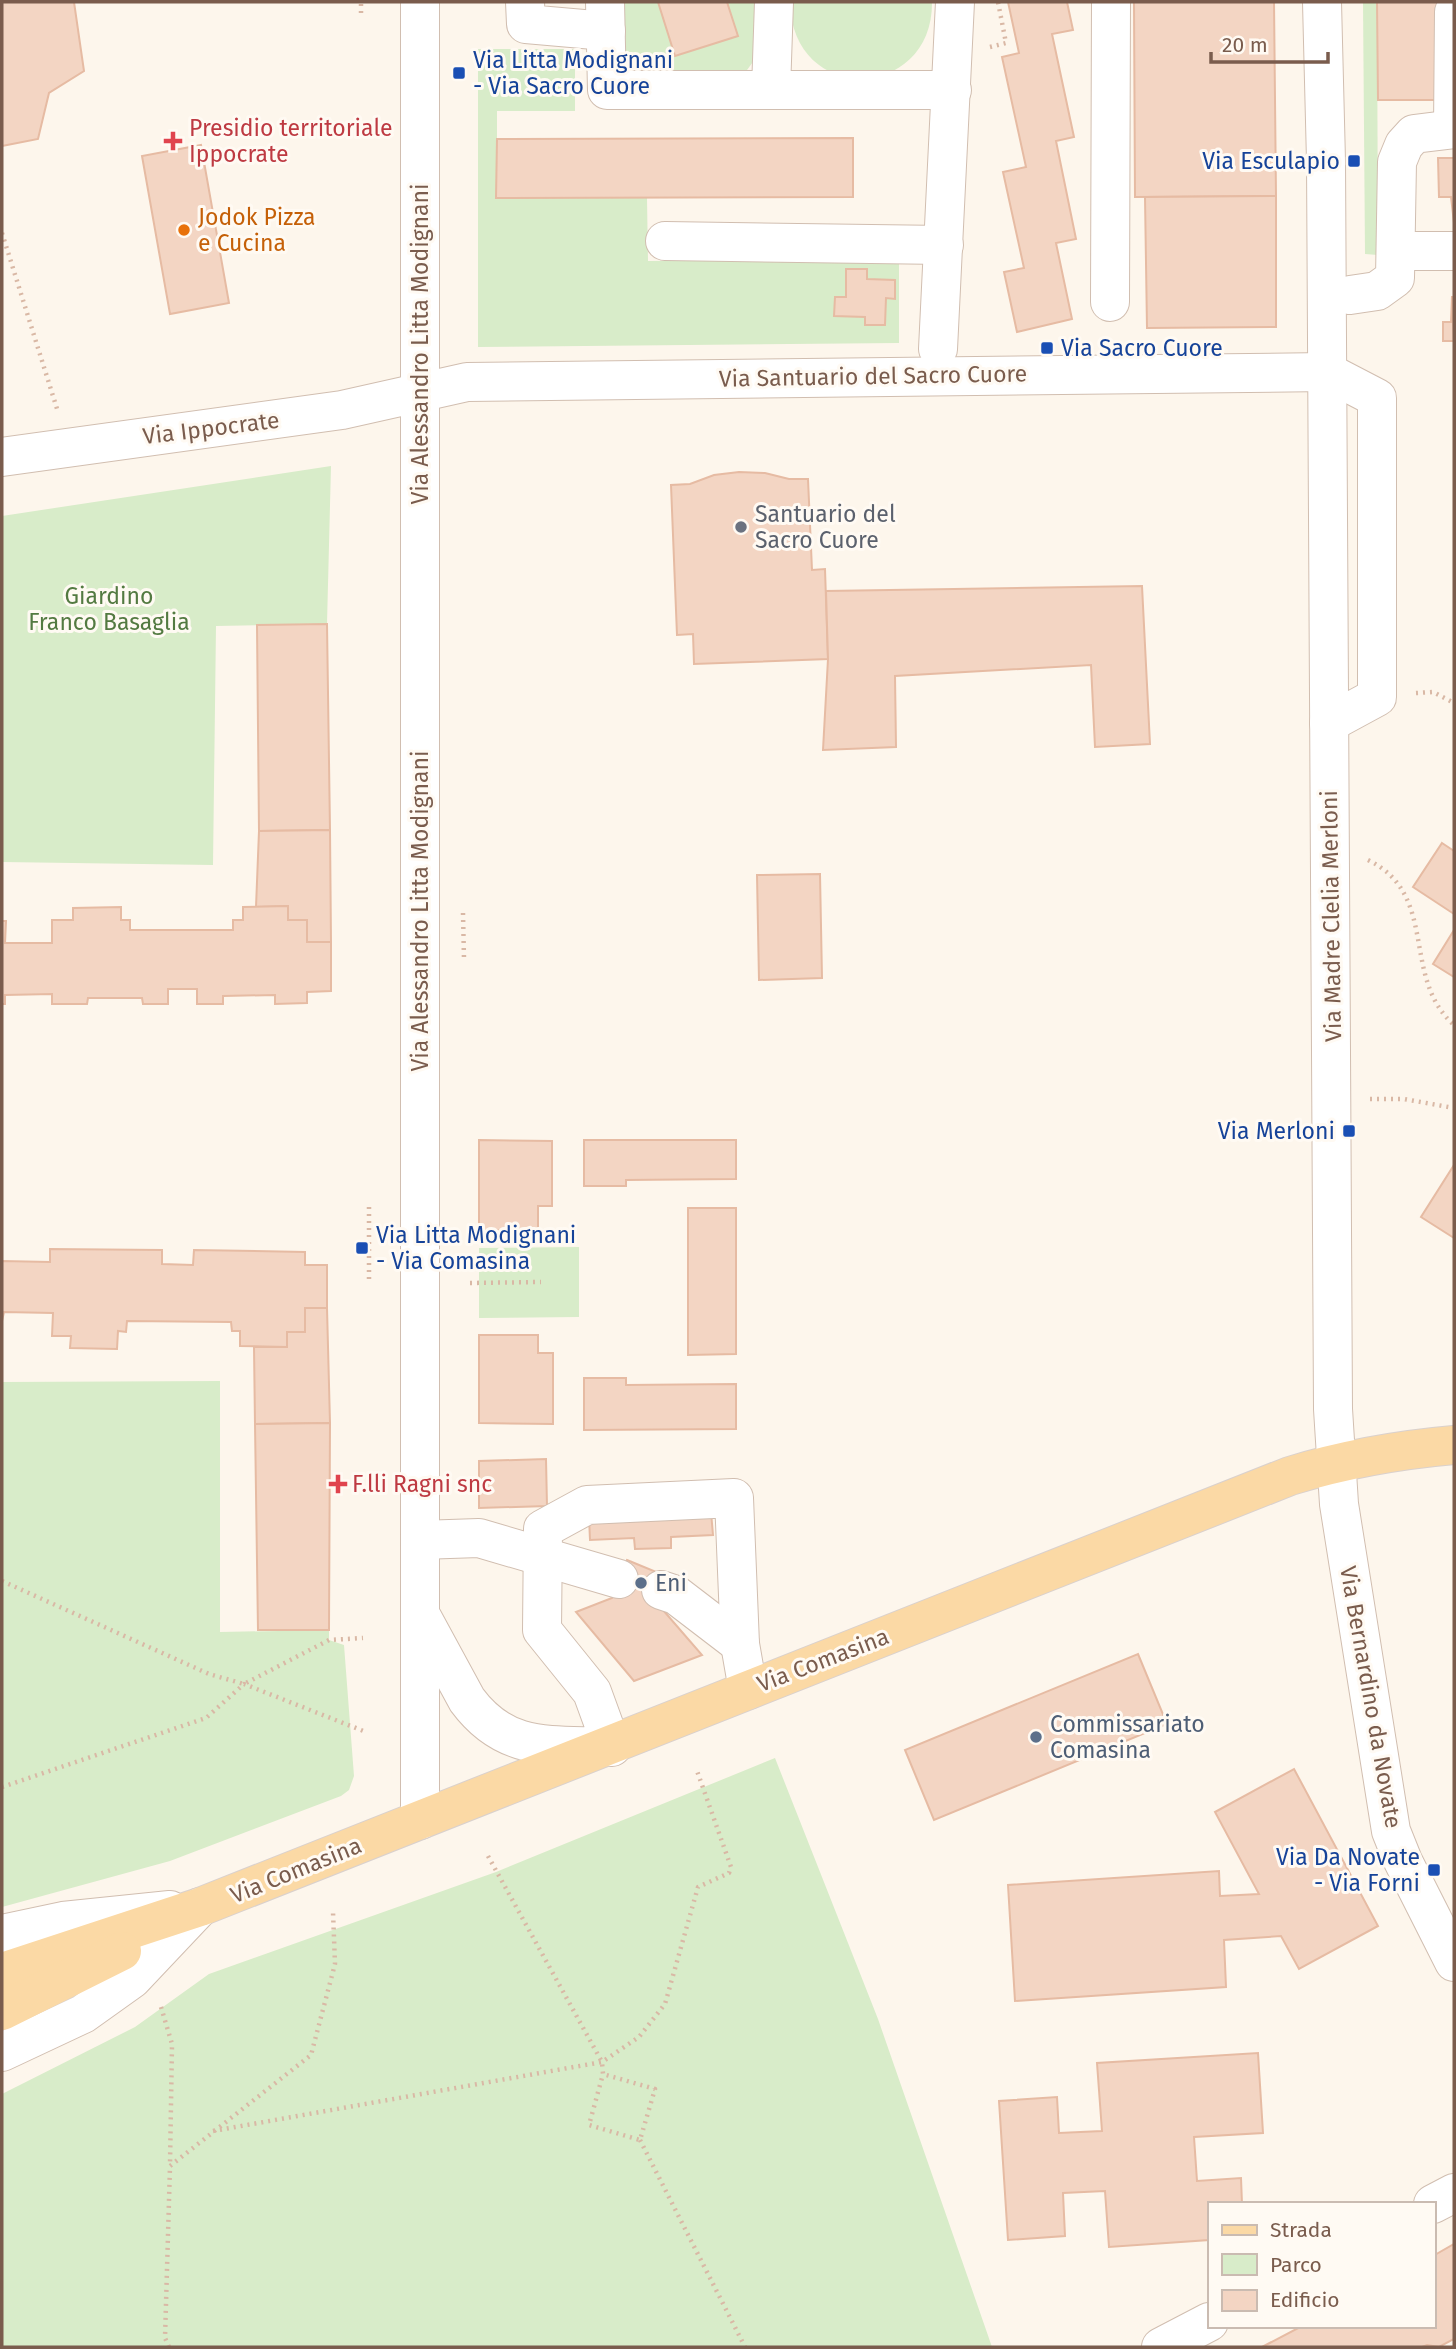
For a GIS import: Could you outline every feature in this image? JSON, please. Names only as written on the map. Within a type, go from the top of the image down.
[{"type":"main road","name":"Via Comasina","points":[[2,1972],[200,1907],[420,1819],[612,1747],[748,1689],[1290,1476],[1337,1461],[1389,1450],[1454,1445]]},
{"type":"main road","name":"Via Comasina","points":[[2,2011],[73,1978],[200,1907]]},
{"type":"street","name":"Via Alessandro Litta Modignani","points":[[420,2],[420,1819]]},
{"type":"street","points":[[526,2],[526,24],[605,16],[607,90],[952,90]]},
{"type":"street","points":[[771,90],[774,2]]},
{"type":"street","points":[[938,349],[956,2]]},
{"type":"street","points":[[1110,302],[1111,2]]},
{"type":"street","name":"Via Madre Clelia Merloni","points":[[1322,2],[1327,372],[1333,1409],[1337,1461]]},
{"type":"street","points":[[1350,295],[1377,291],[1395,278],[1398,251],[1397,162],[1404,145],[1414,134],[1454,129],[1454,12]]},
{"type":"street","points":[[665,241],[944,245]]},
{"type":"street","points":[[1398,251],[1454,251]]},
{"type":"street","name":"Via Santuario del Sacro Cuore","points":[[420,393],[467,382],[1327,372]]},
{"type":"street","points":[[1327,372],[1377,398],[1377,697],[1329,723]]},
{"type":"street","name":"Via Ippocrate","points":[[2,457],[342,410],[420,393]]},
{"type":"street","name":"Via Bernardino da Novate","points":[[1337,1461],[1339,1504],[1391,1830],[1454,1962]]},
{"type":"street","points":[[420,1614],[467,1700],[476,1712],[510,1739],[531,1744],[612,1747],[592,1692],[542,1630],[543,1530],[587,1505],[734,1498],[740,1644],[748,1689]]},
{"type":"street","points":[[419,1540],[479,1538],[620,1579]]},
{"type":"street","points":[[661,1590],[676,1595],[740,1644]]},
{"type":"street","name":"Via Comasina","points":[[2,1934],[63,1921],[200,1907]]},
{"type":"street","name":"Via Comasina","points":[[2,2052],[83,2014],[122,1986],[200,1907]]},
{"type":"street","points":[[1435,2203],[1454,2193]]},
{"type":"street","points":[[1161,2347],[1208,2323]]},
{"type":"path","points":[[361,2],[361,13]]},
{"type":"path","points":[[2,233],[69,446]]},
{"type":"path","points":[[1330,848],[1370,860],[1394,875],[1411,902],[1423,971],[1432,999],[1454,1025]]},
{"type":"path","points":[[1364,1099],[1404,1099],[1454,1108]]},
{"type":"path","points":[[369,1207],[369,1284]]},
{"type":"path","points":[[470,1283],[541,1282]]},
{"type":"path","points":[[2,1581],[209,1674],[244,1684],[366,1731]]},
{"type":"path","points":[[2,1787],[206,1718],[244,1684],[329,1640],[363,1638]]},
{"type":"path","points":[[213,2131],[602,2062],[639,2037],[665,2004],[698,1888],[729,1873],[732,1867],[696,1768]]},
{"type":"path","points":[[488,1856],[602,2062],[603,2074],[589,2125],[640,2140]]},
{"type":"path","points":[[170,2166],[311,2055],[335,1964],[333,1912]]},
{"type":"path","points":[[156,1994],[172,2044],[165,2337],[169,2347]]},
{"type":"path","points":[[603,2074],[655,2089],[640,2140],[746,2347]]},
{"type":"green space","points":[[620,2],[658,2],[675,56],[737,36],[727,2],[761,2],[758,55],[747,70],[732,77],[648,80],[633,70],[624,49]]},
{"type":"green space","points":[[790,2],[932,2],[926,35],[911,59],[888,73],[862,78],[836,74],[813,60],[797,36]]},
{"type":"green space","points":[[1363,2],[1377,2],[1378,255],[1365,254]]},
{"type":"green space","points":[[478,49],[575,49],[575,111],[497,111],[497,198],[647,198],[648,261],[899,259],[899,343],[478,347]]},
{"type":"green space","name":"Giardino Franco Basaglia","points":[[331,466],[327,624],[216,626],[213,865],[2,862],[2,516]]},
{"type":"green space","points":[[579,1247],[579,1317],[479,1318],[479,1248]]},
{"type":"green space","points":[[220,1381],[220,1632],[329,1630],[329,1640],[344,1645],[354,1776],[349,1790],[341,1796],[170,1861],[2,1907],[2,1382]]},
{"type":"green space","points":[[775,1758],[878,2019],[992,2347],[2,2347],[2,2094],[135,2027],[209,1974],[496,1872]]},
{"type":"building","points":[[2,2],[74,2],[84,71],[49,93],[38,139],[2,146]]},
{"type":"building","points":[[658,2],[727,2],[738,36],[675,56]]},
{"type":"building","points":[[1008,2],[1067,2],[1073,30],[1052,34],[1074,137],[1056,141],[1076,239],[1056,243],[1072,319],[1017,332],[1004,272],[1024,268],[1003,172],[1026,167],[1002,57],[1019,53]]},
{"type":"building","points":[[1134,2],[1274,2],[1276,196],[1135,197]]},
{"type":"building","points":[[1377,2],[1440,2],[1441,100],[1378,100]]},
{"type":"building","points":[[853,138],[853,197],[496,198],[497,139]]},
{"type":"building","points":[[201,145],[229,303],[170,314],[142,156]]},
{"type":"building","points":[[1438,158],[1454,158],[1454,223],[1451,197],[1439,197]]},
{"type":"building","points":[[1276,196],[1276,327],[1147,328],[1145,197]]},
{"type":"building","points":[[846,269],[867,269],[867,279],[895,280],[895,299],[886,298],[885,325],[865,325],[865,317],[834,316],[835,297],[846,297]]},
{"type":"building","points":[[1452,296],[1454,341],[1443,341],[1443,322],[1451,322]]},
{"type":"building","name":"Santuario del Sacro Cuore","points":[[739,472],[808,479],[812,570],[825,569],[828,659],[694,664],[693,634],[677,635],[671,485],[690,484],[714,475]]},
{"type":"building","points":[[1142,586],[1150,744],[1095,747],[1091,665],[895,676],[896,747],[823,750],[828,659],[826,591]]},
{"type":"building","points":[[327,624],[330,830],[259,831],[257,625]]},
{"type":"building","points":[[330,830],[331,942],[307,942],[307,920],[288,920],[288,906],[256,907],[259,831]]},
{"type":"building","points":[[1442,843],[1454,851],[1454,914],[1413,887]]},
{"type":"building","points":[[820,874],[822,978],[759,980],[757,875]]},
{"type":"building","points":[[288,906],[288,920],[307,920],[307,942],[331,942],[331,991],[307,992],[307,1003],[275,1004],[275,995],[223,996],[223,1004],[197,1004],[197,989],[168,989],[168,1004],[143,1004],[142,998],[88,998],[87,1004],[52,1004],[52,994],[5,995],[5,1004],[2,1004],[2,921],[6,921],[5,943],[52,943],[52,920],[73,920],[73,908],[121,907],[121,920],[130,920],[130,930],[233,930],[233,920],[243,920],[243,907]]},
{"type":"building","points":[[1454,930],[1454,977],[1433,964]]},
{"type":"building","points":[[479,1140],[552,1141],[552,1206],[538,1206],[538,1230],[479,1230]]},
{"type":"building","points":[[584,1140],[736,1140],[736,1179],[626,1180],[626,1186],[584,1186]]},
{"type":"building","points":[[1454,1165],[1454,1238],[1421,1217]]},
{"type":"building","points":[[688,1208],[736,1208],[736,1354],[688,1355]]},
{"type":"building","points":[[50,1249],[162,1250],[162,1264],[193,1265],[194,1250],[305,1252],[305,1265],[327,1265],[327,1308],[305,1308],[305,1332],[287,1332],[287,1347],[240,1346],[240,1331],[232,1331],[231,1322],[127,1321],[126,1332],[118,1331],[117,1349],[70,1348],[71,1336],[52,1336],[53,1313],[4,1312],[2,1321],[2,1261],[50,1262]]},
{"type":"building","points":[[305,1308],[327,1308],[330,1423],[255,1424],[254,1347],[287,1347],[287,1332],[305,1332]]},
{"type":"building","points":[[479,1335],[538,1335],[538,1353],[553,1353],[553,1424],[479,1423]]},
{"type":"building","points":[[584,1378],[626,1378],[626,1385],[736,1384],[736,1429],[584,1430]]},
{"type":"building","points":[[330,1423],[329,1630],[258,1630],[255,1424]]},
{"type":"building","points":[[546,1459],[547,1506],[479,1508],[479,1461]]},
{"type":"building","points":[[711,1512],[713,1535],[671,1537],[671,1548],[635,1549],[634,1538],[590,1540],[589,1517]]},
{"type":"building","points":[[627,1560],[666,1576],[656,1602],[702,1655],[634,1681],[576,1612],[612,1598]]},
{"type":"building","name":"Commissariato Comasina","points":[[1138,1654],[1167,1724],[934,1820],[905,1750]]},
{"type":"building","points":[[1294,1769],[1378,1926],[1299,1969],[1281,1936],[1224,1940],[1226,1987],[1015,2001],[1008,1885],[1219,1871],[1220,1896],[1259,1894],[1215,1812]]},
{"type":"building","points":[[1258,2053],[1263,2133],[1194,2137],[1197,2181],[1241,2178],[1242,2202],[1208,2202],[1208,2240],[1109,2247],[1105,2191],[1063,2193],[1065,2236],[1008,2240],[999,2101],[1057,2097],[1059,2133],[1102,2131],[1097,2063]]},
{"type":"building","points":[[1454,2244],[1454,2339],[1439,2347],[1262,2347],[1298,2328],[1435,2328],[1435,2255]]},
{"type":"place","name":"Via Litta Modignani - Via Sacro Cuore","points":[[459,73]]},
{"type":"place","name":"Presidio territoriale Ippocrate","points":[[173,141]]},
{"type":"place","name":"Via Esculapio","points":[[1354,161]]},
{"type":"place","name":"Jodok Pizza e Cucina","points":[[184,230]]},
{"type":"place","name":"Via Sacro Cuore","points":[[1047,348]]},
{"type":"place","name":"Santuario del Sacro Cuore","points":[[741,527]]},
{"type":"place","name":"Via Merloni","points":[[1349,1131]]},
{"type":"place","name":"Via Litta Modignani - Via Comasina","points":[[362,1248]]},
{"type":"place","name":"F.lli Ragni snc","points":[[338,1484]]},
{"type":"place","name":"Eni","points":[[641,1583]]},
{"type":"place","name":"Commissariato Comasina","points":[[1036,1737]]},
{"type":"place","name":"Via Da Novate - Via Forni","points":[[1434,1870]]}]
